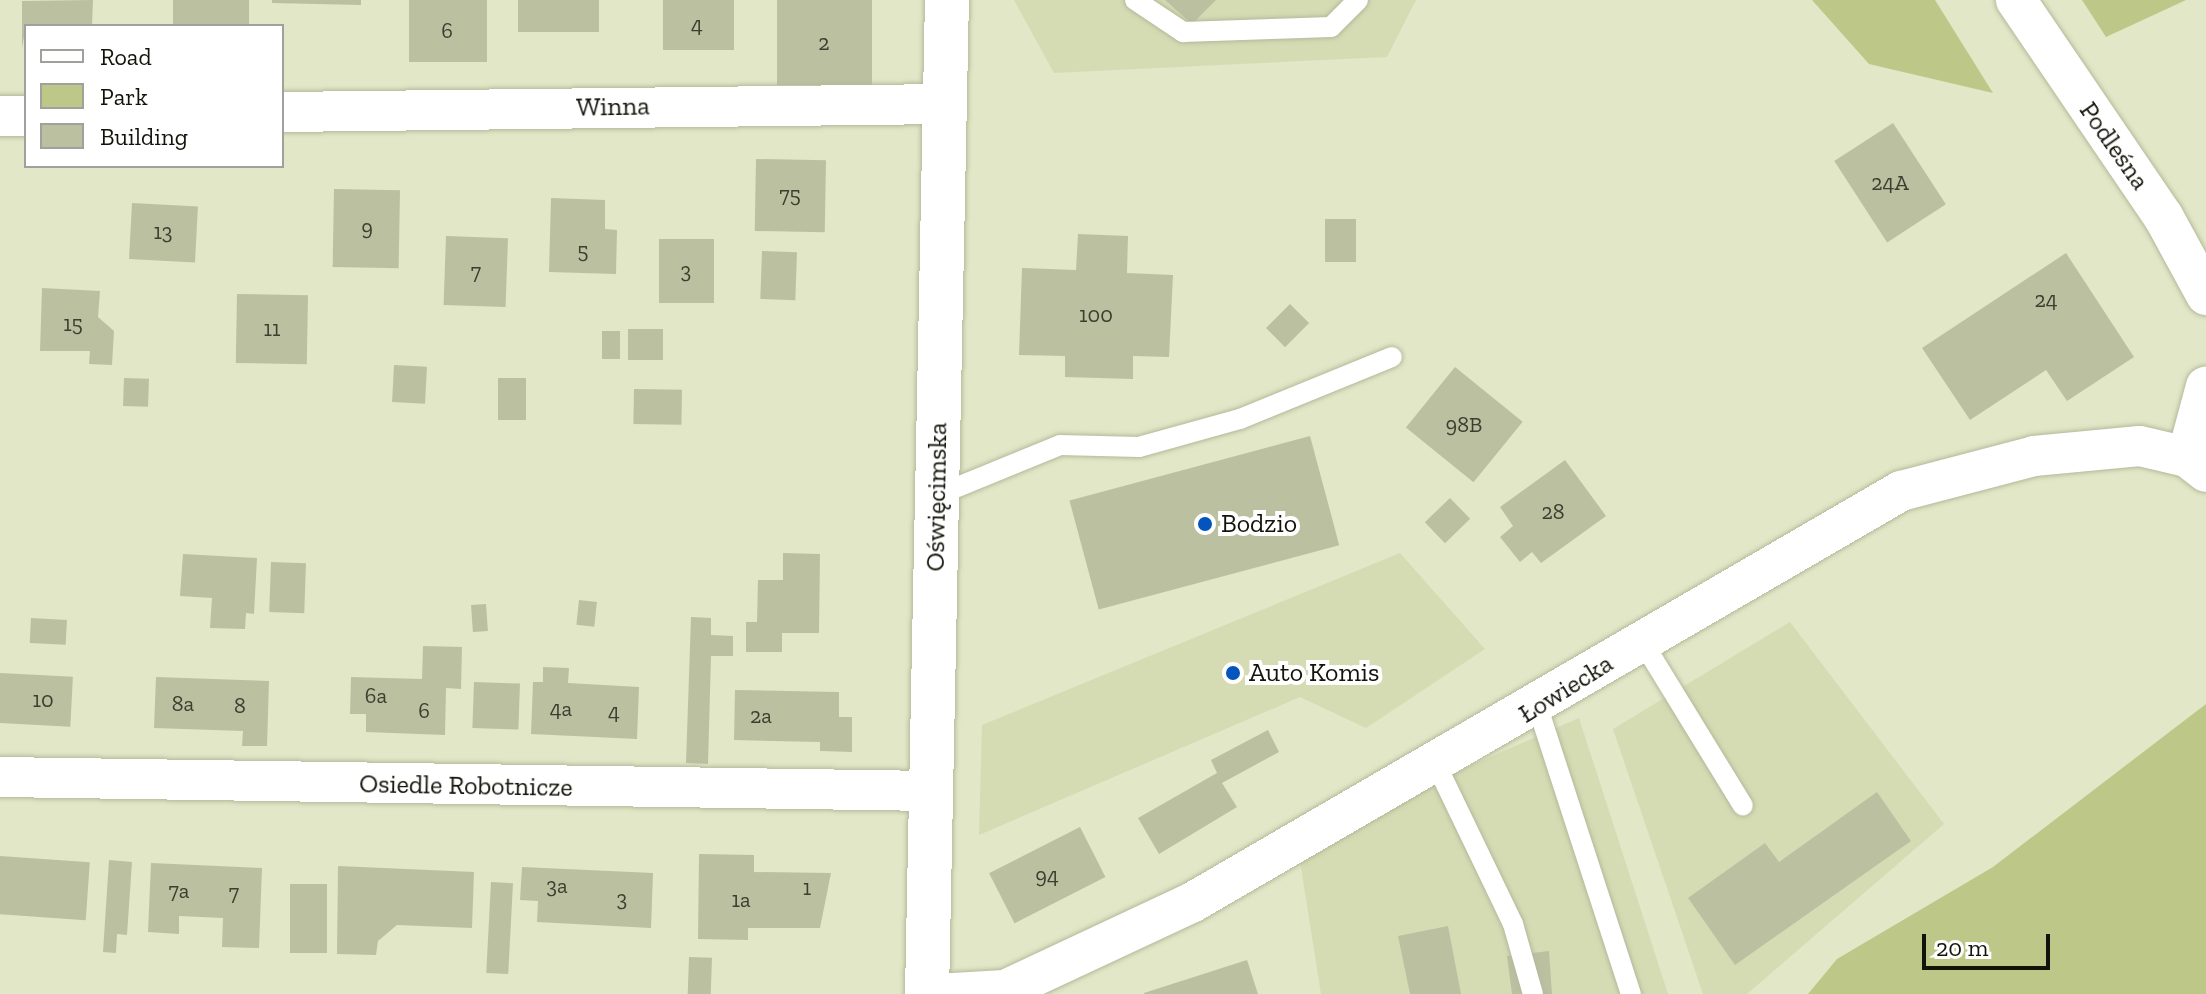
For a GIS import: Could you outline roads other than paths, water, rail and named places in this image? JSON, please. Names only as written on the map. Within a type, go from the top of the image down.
[{"type":"street","name":"Oświęcimska","points":[[927,994],[947,0]]},
{"type":"street","name":"Podleśna","points":[[2016,0],[2163,216],[2206,295]]},
{"type":"street","name":"Winna","points":[[284,112],[945,104]]},
{"type":"street","points":[[0,116],[24,116]]},
{"type":"street","points":[[2197,465],[2206,386]]},
{"type":"street","name":"Łowiecka","points":[[936,994],[1005,990],[1193,902],[1538,708],[1642,641],[1901,491],[2034,456],[2140,446],[2197,465]]},
{"type":"street","name":"Osiedle Robotnicze","points":[[0,777],[933,791]]},
{"type":"lane","points":[[1135,0],[1183,32],[1331,27],[1358,0]]},
{"type":"lane","points":[[938,495],[1060,445],[1139,447],[1240,419],[1392,357]]},
{"type":"lane","points":[[1642,641],[1743,806]]},
{"type":"lane","points":[[1538,708],[1631,994]]},
{"type":"lane","points":[[1436,764],[1513,924],[1533,994]]},
{"type":"place","name":"Bodzio","points":[[1205,524]]},
{"type":"place","name":"Auto Komis","points":[[1233,673]]}]
